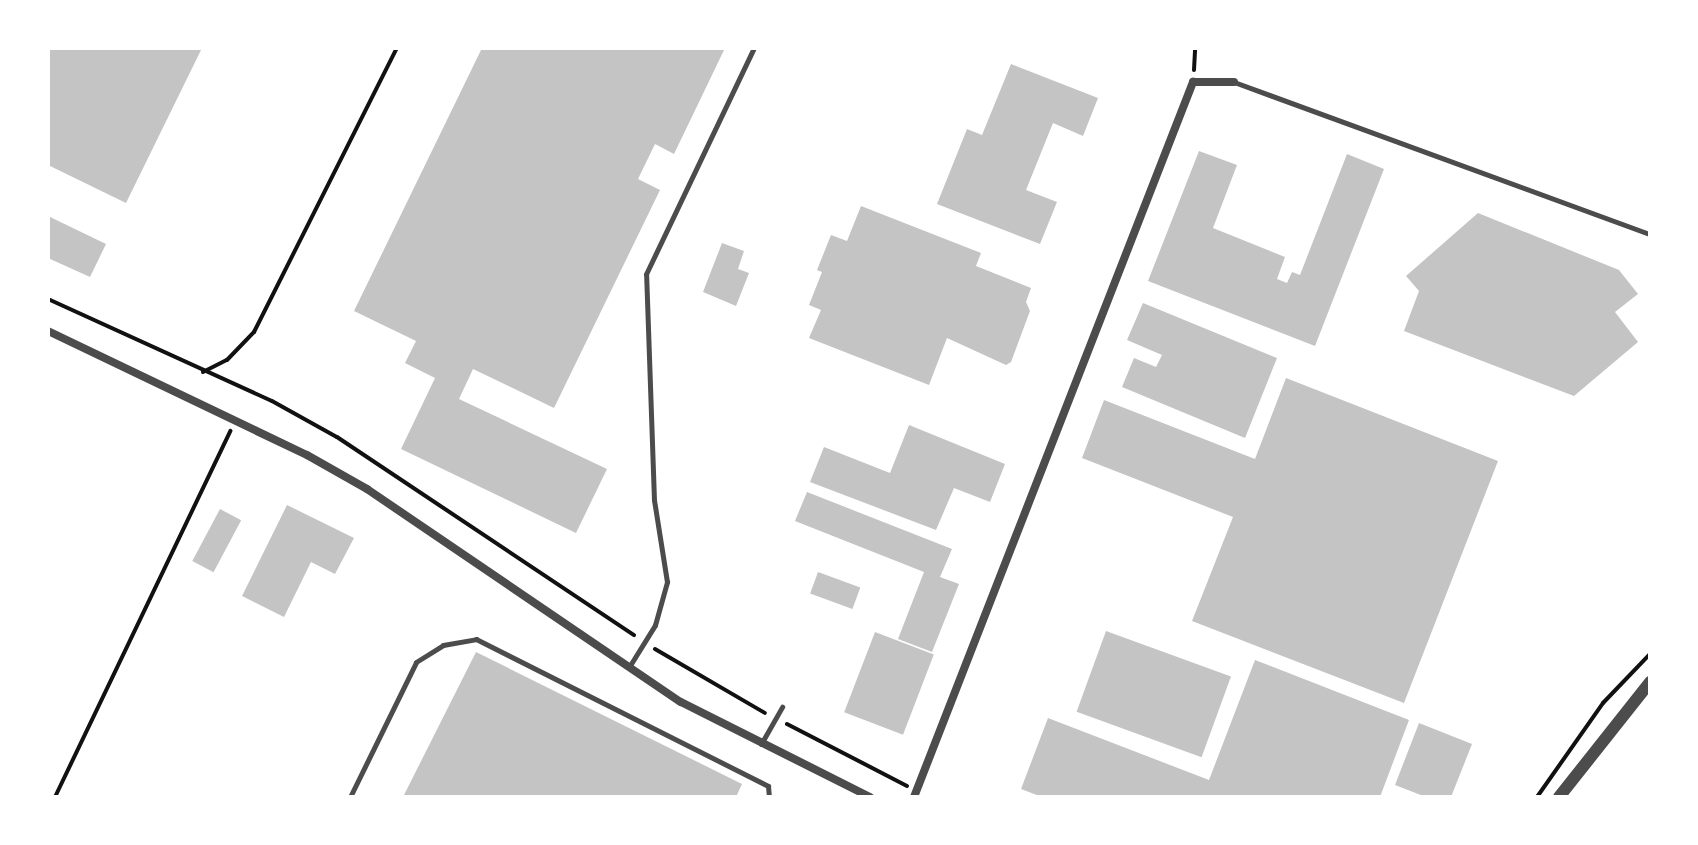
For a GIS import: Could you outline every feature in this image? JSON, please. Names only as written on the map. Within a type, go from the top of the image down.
[{"type":"street","points":[[915,794],[1193,82],[1234,82]]},
{"type":"street","points":[[48,331],[236,420],[367,489],[681,702],[870,797]]},
{"type":"street","points":[[1559,797],[1650,682]]},
{"type":"lane","points":[[629,667],[645,642],[667,582],[654,500],[646,274],[754,48]]},
{"type":"lane","points":[[1234,82],[1650,234]]},
{"type":"lane","points":[[350,797],[416,662],[443,645],[476,639],[768,786],[769,797]]},
{"type":"lane","points":[[761,744],[782,707]]},
{"type":"path","points":[[203,372],[227,360],[254,332],[397,48]]},
{"type":"path","points":[[1193,82],[1195,48]]},
{"type":"path","points":[[48,299],[272,401],[337,437],[645,642],[776,719],[915,794]]},
{"type":"path","points":[[55,797],[236,420]]},
{"type":"path","points":[[1537,797],[1603,703],[1650,654]]},
{"type":"building","points":[[48,48],[202,48],[126,203],[48,165]]},
{"type":"building","points":[[482,48],[725,48],[674,154],[655,144],[638,179],[660,190],[554,408],[473,369],[459,399],[607,469],[576,533],[401,449],[435,378],[405,363],[416,341],[354,311]]},
{"type":"building","points":[[1011,64],[1098,98],[1083,136],[1053,123],[1026,190],[1057,202],[1040,244],[937,204],[967,129],[982,135]]},
{"type":"building","points":[[1199,151],[1237,165],[1213,228],[1285,257],[1277,279],[1287,283],[1292,272],[1300,275],[1347,154],[1384,169],[1315,346],[1148,281]]},
{"type":"building","points":[[861,206],[981,253],[976,266],[1031,288],[1026,302],[1030,311],[1011,362],[1006,365],[947,338],[929,385],[809,338],[821,310],[809,305],[822,272],[817,270],[831,235],[847,241]]},
{"type":"building","points":[[1478,213],[1619,270],[1638,294],[1615,312],[1638,342],[1574,396],[1404,331],[1419,291],[1406,276]]},
{"type":"building","points":[[48,216],[106,244],[90,277],[48,258]]},
{"type":"building","points":[[722,243],[744,251],[738,269],[749,273],[736,306],[703,292]]},
{"type":"building","points":[[1143,303],[1277,358],[1245,438],[1122,387],[1134,358],[1156,367],[1162,355],[1127,340]]},
{"type":"building","points":[[1286,378],[1498,461],[1404,703],[1192,621],[1233,517],[1082,458],[1104,400],[1255,459]]},
{"type":"building","points":[[909,425],[1005,464],[990,502],[954,488],[936,530],[810,482],[824,447],[890,473]]},
{"type":"building","points":[[807,492],[952,549],[940,577],[959,584],[932,652],[898,639],[924,572],[795,521]]},
{"type":"building","points":[[287,505],[354,538],[335,574],[311,562],[284,617],[242,596]]},
{"type":"building","points":[[220,509],[241,520],[213,572],[192,561]]},
{"type":"building","points":[[818,572],[860,587],[852,609],[810,594]]},
{"type":"building","points":[[1106,631],[1231,676],[1202,757],[1077,712]]},
{"type":"building","points":[[875,632],[934,655],[903,735],[844,712]]},
{"type":"building","points":[[476,652],[742,784],[736,797],[404,795]]},
{"type":"building","points":[[1255,660],[1409,720],[1380,797],[1042,797],[1021,789],[1048,718],[1209,780]]},
{"type":"building","points":[[1419,723],[1472,744],[1451,797],[1426,797],[1395,785]]}]
